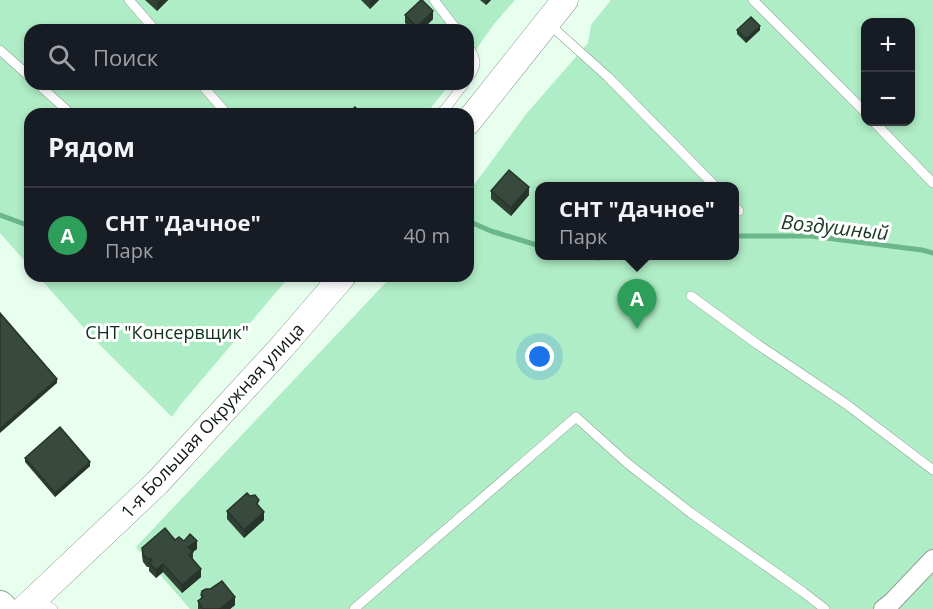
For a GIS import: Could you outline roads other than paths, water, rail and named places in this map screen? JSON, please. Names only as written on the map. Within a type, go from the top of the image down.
[{"type":"main road","points":[[0,605],[4,609]]},
{"type":"street","points":[[474,115],[565,0]]},
{"type":"street","name":"1-я Большая Окружная улица","points":[[37,606],[157,483],[282,347],[338,282]]},
{"type":"street","points":[[884,609],[933,559]]},
{"type":"lane","points":[[129,0],[150,24]]},
{"type":"lane","points":[[434,0],[452,24]]},
{"type":"lane","points":[[753,0],[861,108]]},
{"type":"lane","points":[[548,23],[608,77],[711,182]]},
{"type":"lane","points":[[0,50],[24,72]]},
{"type":"lane","points":[[474,54],[476,57],[474,70]]},
{"type":"lane","points":[[45,90],[64,108]]},
{"type":"lane","points":[[206,90],[222,108]]},
{"type":"lane","points":[[446,108],[459,90]]},
{"type":"lane","points":[[878,126],[933,183]]},
{"type":"lane","points":[[691,296],[846,404],[933,470]]},
{"type":"lane","points":[[354,609],[576,417],[627,464],[825,609]]},
{"type":"waterway","name":"Воздушный","points":[[0,215],[24,224]]},
{"type":"waterway","name":"Воздушный","points":[[474,224],[535,244]]},
{"type":"waterway","name":"Воздушный","points":[[739,236],[810,236],[933,253]]},
{"type":"place","name":"СНТ \"Дачное\"","points":[[637,329]]},
{"type":"park label","name":"СНТ \"Консервщик\"","points":[[167,332]]}]
